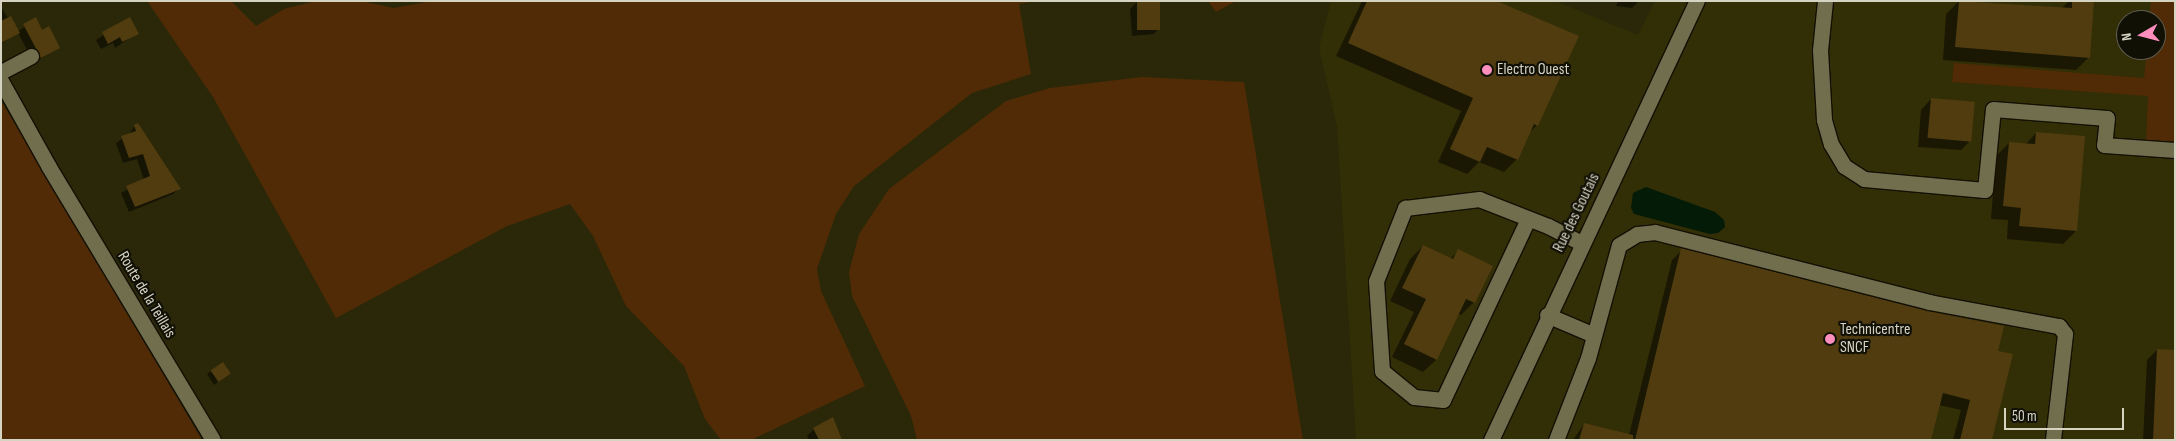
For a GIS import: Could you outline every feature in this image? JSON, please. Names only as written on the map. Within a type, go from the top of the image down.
[{"type":"street","name":"Rue des Goutais","points":[[1491,440],[1547,314],[1697,1]]},
{"type":"street","points":[[1825,1],[1820,50],[1824,120],[1831,144],[1844,166],[1864,179],[1985,190],[1993,109],[2107,118],[2104,145],[2175,150]]},
{"type":"street","points":[[1,72],[31,56]]},
{"type":"street","name":"Route de la Teillais","points":[[1,81],[49,168],[213,440]]},
{"type":"street","points":[[1528,219],[1443,400],[1414,397],[1382,372],[1376,281],[1405,208],[1479,199],[1528,219],[1582,243]]},
{"type":"street","points":[[1556,440],[1594,334],[1619,245],[1637,234],[1655,232],[1929,302],[2059,326],[2065,334],[2053,440]]},
{"type":"street","points":[[1547,314],[1594,334]]},
{"type":"shaded area","points":[[147,1],[231,1],[256,26],[284,9],[316,1],[361,1],[394,8],[432,1],[1036,1],[1019,4],[1031,74],[972,93],[854,186],[836,214],[817,269],[821,291],[865,386],[751,440],[721,440],[705,419],[684,366],[626,306],[593,236],[570,204],[507,226],[336,318],[213,97]]},
{"type":"shaded area","points":[[1208,1],[1236,1],[1216,12]]},
{"type":"shaded area","points":[[1331,1],[1555,1],[1638,35],[1655,1],[2175,1],[2175,440],[1356,440],[1337,126],[1319,48]]},
{"type":"shaded area","points":[[2151,1],[2175,1],[2175,143],[2146,141],[2148,96],[1952,82],[1954,63],[2144,78],[2146,60],[2166,60],[2166,10],[2150,10]]},
{"type":"shaded area","points":[[1142,77],[1244,82],[1303,440],[917,440],[911,416],[852,296],[849,272],[859,234],[889,189],[1006,101],[1050,88]]},
{"type":"shaded area","points":[[1,101],[47,177],[202,440],[1,440]]},
{"type":"shaded area","points":[[1646,187],[1715,212],[1724,220],[1725,227],[1718,233],[1710,234],[1634,214],[1631,208],[1633,193]]},
{"type":"building","points":[[1137,1],[1160,1],[1160,30],[1137,30]]},
{"type":"building","name":"Electro Ouest","points":[[1367,1],[1497,1],[1579,36],[1538,126],[1534,124],[1518,160],[1487,147],[1480,162],[1450,149],[1473,98],[1348,43]]},
{"type":"building","points":[[1959,1],[2072,8],[2072,1],[2094,1],[2090,58],[1955,47]]},
{"type":"building","points":[[11,16],[20,33],[1,43],[1,21]]},
{"type":"building","points":[[36,17],[42,30],[49,26],[60,48],[41,58],[23,24]]},
{"type":"building","points":[[130,17],[139,34],[122,42],[120,37],[108,44],[102,32]]},
{"type":"building","points":[[1931,98],[1975,102],[1971,142],[1928,138]]},
{"type":"building","points":[[138,123],[181,189],[135,207],[126,186],[150,176],[143,154],[129,158],[121,136],[136,131],[134,125]]},
{"type":"building","points":[[2036,132],[2085,136],[2077,231],[2019,226],[2021,208],[2003,206],[2009,142],[2035,144]]},
{"type":"building","points":[[1423,245],[1453,259],[1458,249],[1493,266],[1475,303],[1466,299],[1437,360],[1404,344],[1426,299],[1402,288]]},
{"type":"building","name":"Technicentre SNCF","points":[[1681,248],[1927,311],[2004,326],[1998,351],[2013,354],[1992,440],[1960,440],[1970,400],[1943,393],[1931,440],[1635,440]]},
{"type":"building","points":[[2157,349],[2175,350],[2175,440],[2153,440]]},
{"type":"building","points":[[223,362],[231,374],[218,382],[211,370]]},
{"type":"building","points":[[833,417],[842,440],[819,440],[813,428]]},
{"type":"building","points":[[1584,423],[1633,435],[1633,440],[1579,440]]},
{"type":"place","name":"Electro Ouest","points":[[1487,70]]},
{"type":"place","name":"Technicentre SNCF","points":[[1830,339]]}]
